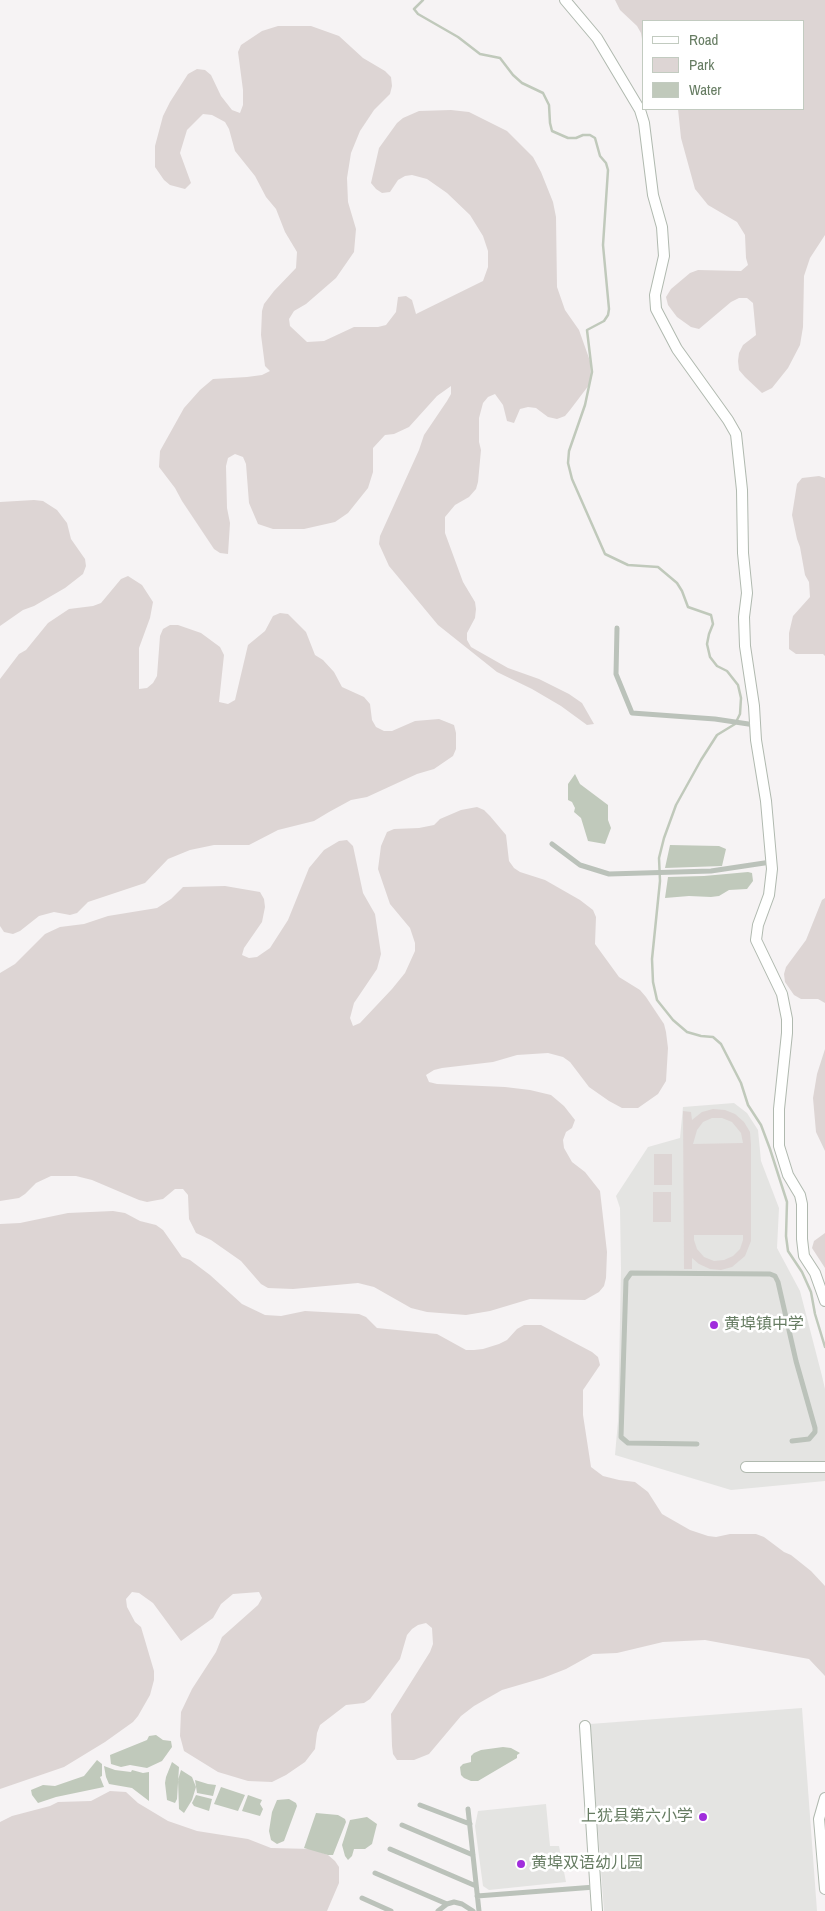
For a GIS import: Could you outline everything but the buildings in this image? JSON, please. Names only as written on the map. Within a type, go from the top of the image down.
[{"type":"street","points":[[565,0],[597,38],[640,110],[644,123],[653,194],[662,227],[664,256],[655,295],[656,309],[678,349],[736,434],[742,490],[743,553],[747,593],[744,637],[766,801],[772,879],[770,895],[758,925],[756,940],[763,958],[776,979],[786,1008],[787,1033],[779,1109],[779,1146],[785,1168],[800,1195],[804,1256],[815,1273],[825,1301]]},
{"type":"street","points":[[617,628],[616,674],[632,713],[715,719],[755,726]]},
{"type":"street","points":[[552,844],[580,865],[609,874],[712,870],[771,862]]},
{"type":"street","points":[[697,1444],[628,1443],[621,1437],[626,1280],[631,1273],[770,1274],[774,1276],[778,1282],[796,1361],[815,1428],[810,1439],[792,1441]]},
{"type":"street","points":[[746,1467],[825,1467]]},
{"type":"street","points":[[585,1726],[597,1911]]},
{"type":"street","points":[[825,1798],[819,1819],[825,1889]]},
{"type":"street","points":[[420,1806],[470,1824]]},
{"type":"street","points":[[468,1809],[479,1911]]},
{"type":"street","points":[[402,1825],[473,1855]]},
{"type":"street","points":[[390,1849],[476,1886]]},
{"type":"street","points":[[375,1873],[447,1904]]},
{"type":"street","points":[[478,1896],[595,1887]]},
{"type":"street","points":[[362,1898],[391,1911]]},
{"type":"street","points":[[438,1911],[447,1904],[454,1902],[462,1904],[473,1911]]},
{"type":"shaded area","name":"黄埠镇中学","points":[[734,1103],[747,1113],[758,1130],[761,1161],[779,1208],[777,1248],[800,1291],[822,1376],[825,1389],[825,1481],[731,1490],[615,1455],[618,1421],[621,1269],[620,1208],[616,1196],[648,1147],[680,1138],[683,1107]]},
{"type":"shaded area","name":"上犹县第六小学","points":[[802,1708],[817,1911],[604,1911],[590,1724]]},
{"type":"shaded area","name":"黄埠双语幼儿园","points":[[546,1804],[550,1846],[559,1846],[566,1882],[489,1890],[483,1886],[475,1826],[478,1811]]},
{"type":"green space","points":[[615,0],[825,0],[825,235],[810,258],[804,276],[803,327],[800,345],[788,368],[772,388],[762,393],[739,370],[738,361],[743,345],[756,335],[753,303],[747,298],[739,298],[731,302],[699,329],[691,327],[677,317],[668,305],[666,297],[671,289],[690,273],[698,270],[741,271],[748,265],[745,235],[737,222],[708,205],[695,189],[681,138],[678,110],[805,110],[805,20],[642,20],[642,39],[637,26],[620,10]]},
{"type":"green space","points":[[278,26],[311,26],[339,36],[363,58],[385,71],[391,77],[392,86],[390,94],[374,110],[360,131],[351,153],[347,178],[348,202],[356,229],[354,252],[336,278],[306,304],[294,311],[289,319],[290,326],[307,342],[324,341],[354,327],[386,325],[396,312],[398,297],[406,296],[412,300],[416,314],[483,281],[488,267],[488,251],[483,236],[470,215],[447,193],[427,179],[412,175],[398,180],[390,192],[382,193],[371,183],[379,148],[397,123],[403,118],[419,111],[451,110],[469,112],[507,131],[533,157],[541,172],[553,202],[556,217],[557,287],[565,310],[579,330],[590,361],[591,377],[589,385],[565,416],[557,419],[548,417],[536,408],[528,407],[520,409],[514,423],[507,421],[503,405],[495,394],[488,397],[483,403],[479,418],[481,450],[476,489],[469,497],[455,505],[445,517],[445,533],[463,582],[475,602],[475,618],[467,633],[467,640],[471,647],[508,668],[539,679],[569,694],[582,703],[594,724],[587,725],[561,706],[497,672],[438,625],[389,566],[379,544],[380,536],[424,435],[451,394],[451,386],[437,396],[409,427],[394,434],[385,435],[373,448],[373,472],[368,488],[348,513],[335,522],[304,529],[273,529],[258,524],[249,503],[246,464],[243,457],[235,454],[228,458],[226,466],[227,508],[230,523],[228,554],[220,553],[214,549],[175,488],[159,467],[160,451],[184,408],[200,390],[213,379],[262,375],[270,371],[265,366],[261,335],[262,311],[264,304],[274,291],[296,268],[297,252],[285,232],[276,209],[266,197],[255,176],[235,151],[225,122],[212,115],[203,114],[187,130],[180,153],[191,183],[185,189],[170,185],[164,180],[155,167],[155,146],[163,116],[188,74],[197,69],[205,70],[211,75],[221,96],[232,110],[240,113],[243,105],[243,90],[238,52],[241,45],[262,31]]},
{"type":"green space","points":[[819,476],[825,478],[825,656],[823,654],[796,654],[789,649],[789,633],[793,616],[810,597],[809,582],[805,575],[792,515],[797,484],[802,478]]},
{"type":"green space","points":[[43,501],[57,510],[67,523],[71,539],[85,559],[86,566],[83,574],[65,588],[34,606],[23,610],[0,626],[0,502]]},
{"type":"green space","points":[[128,576],[142,585],[153,602],[150,618],[139,648],[139,689],[147,688],[157,676],[160,636],[163,629],[170,625],[178,625],[201,633],[220,647],[224,655],[219,702],[228,704],[235,700],[248,645],[265,631],[273,616],[280,613],[288,614],[306,632],[315,655],[323,660],[334,672],[342,687],[364,697],[370,704],[372,720],[376,727],[384,731],[392,731],[415,721],[439,719],[454,725],[456,749],[453,756],[434,769],[417,774],[367,797],[351,800],[314,821],[278,830],[249,845],[214,845],[190,850],[168,859],[145,883],[88,902],[77,913],[70,915],[54,912],[39,916],[20,931],[13,934],[4,932],[0,926],[0,679],[19,654],[26,650],[48,623],[69,609],[101,603],[121,579]]},
{"type":"green space","points":[[477,807],[484,810],[506,835],[509,861],[514,868],[520,872],[545,880],[580,900],[593,910],[596,917],[595,944],[619,977],[640,990],[664,1024],[668,1048],[666,1081],[658,1094],[638,1108],[622,1108],[609,1101],[589,1087],[570,1062],[563,1057],[548,1053],[517,1055],[493,1062],[442,1068],[426,1075],[429,1082],[437,1084],[530,1090],[551,1095],[564,1106],[575,1120],[572,1128],[566,1132],[563,1140],[564,1148],[572,1162],[585,1172],[600,1191],[607,1252],[606,1278],[604,1286],[599,1292],[585,1300],[530,1299],[490,1311],[466,1315],[427,1312],[411,1308],[374,1287],[358,1283],[293,1289],[268,1288],[261,1284],[241,1261],[211,1240],[196,1233],[189,1219],[188,1195],[183,1189],[175,1189],[163,1199],[147,1202],[92,1180],[76,1176],[51,1176],[36,1183],[19,1198],[0,1201],[0,973],[15,964],[45,934],[60,927],[84,924],[108,916],[157,908],[171,899],[183,887],[225,886],[260,892],[264,899],[265,907],[262,922],[244,948],[242,955],[249,958],[257,957],[270,948],[288,920],[309,868],[324,850],[339,841],[347,840],[353,846],[363,893],[375,914],[381,954],[377,969],[354,1003],[350,1018],[353,1026],[360,1023],[392,989],[405,973],[415,951],[415,943],[410,928],[390,904],[378,869],[381,846],[387,832],[394,829],[434,825],[440,819],[461,810]]},
{"type":"green space","points":[[825,898],[825,1003],[818,999],[801,999],[794,995],[785,982],[784,974],[786,967],[806,940],[822,900]]},
{"type":"green space","points":[[825,1049],[825,1151],[816,1132],[813,1098],[817,1074]]},
{"type":"green space","points":[[713,1109],[725,1110],[735,1114],[744,1122],[750,1132],[751,1241],[745,1256],[732,1267],[721,1270],[710,1269],[692,1258],[692,1269],[684,1269],[683,1111],[691,1112],[692,1120],[702,1112]],"holes":[[[712,1118],[722,1118],[732,1122],[741,1133],[743,1143],[693,1144],[697,1130],[703,1122]],[[694,1235],[743,1235],[743,1240],[740,1249],[733,1256],[724,1260],[714,1261],[704,1257],[697,1249]]]},
{"type":"green space","points":[[654,1154],[672,1154],[672,1185],[654,1185]]},
{"type":"green space","points":[[653,1192],[671,1192],[671,1222],[653,1222]]},
{"type":"green space","points":[[113,1211],[125,1213],[140,1221],[156,1225],[163,1230],[182,1257],[190,1260],[210,1275],[242,1304],[265,1315],[281,1316],[305,1311],[359,1314],[366,1317],[377,1328],[437,1334],[466,1350],[483,1349],[499,1344],[507,1340],[517,1329],[524,1325],[541,1325],[592,1352],[598,1357],[600,1365],[583,1390],[583,1415],[591,1467],[603,1476],[635,1482],[648,1492],[662,1514],[690,1530],[716,1537],[730,1534],[756,1534],[764,1537],[791,1555],[811,1571],[825,1586],[825,1676],[809,1659],[705,1640],[663,1642],[617,1653],[593,1654],[566,1669],[502,1690],[461,1716],[429,1754],[414,1760],[397,1760],[393,1754],[391,1714],[430,1652],[433,1644],[432,1628],[426,1623],[418,1625],[407,1635],[400,1659],[370,1699],[364,1703],[346,1705],[320,1725],[315,1749],[305,1762],[272,1782],[248,1781],[218,1772],[184,1751],[180,1736],[181,1712],[192,1689],[216,1652],[222,1637],[258,1605],[262,1598],[259,1592],[233,1594],[221,1604],[213,1618],[181,1641],[153,1603],[139,1593],[132,1592],[126,1599],[127,1607],[135,1622],[141,1627],[154,1671],[150,1695],[138,1716],[133,1722],[105,1742],[64,1767],[0,1789],[0,1224],[20,1223],[68,1213]]},
{"type":"green space","points":[[825,1233],[825,1268],[812,1248],[814,1241]]},
{"type":"green space","points":[[110,1791],[126,1792],[138,1803],[168,1821],[197,1831],[248,1839],[271,1848],[312,1849],[328,1855],[339,1867],[339,1883],[327,1911],[0,1911],[0,1822],[12,1816],[58,1802],[91,1801]]},
{"type":"water","points":[[575,774],[580,784],[608,805],[608,820],[611,828],[605,844],[588,841],[581,818],[574,812],[575,808],[572,802],[568,800],[568,784]]},
{"type":"water","points":[[670,845],[719,846],[726,849],[722,866],[665,868]]},
{"type":"water","points":[[752,873],[753,881],[747,889],[729,890],[719,896],[711,897],[665,898],[668,877]]},
{"type":"water","points":[[156,1735],[163,1740],[171,1741],[172,1747],[162,1761],[147,1768],[130,1765],[121,1767],[111,1764],[110,1755],[147,1740],[149,1736]]},
{"type":"water","points":[[503,1747],[511,1748],[520,1753],[517,1755],[517,1758],[478,1781],[471,1781],[461,1775],[460,1767],[471,1762],[471,1756],[474,1753],[481,1750]]},
{"type":"water","points":[[97,1760],[102,1764],[102,1776],[100,1777],[104,1787],[56,1797],[38,1803],[32,1795],[31,1790],[43,1785],[55,1786],[84,1776]]},
{"type":"water","points":[[172,1762],[179,1767],[177,1799],[175,1803],[167,1800],[165,1783]]},
{"type":"water","points":[[104,1766],[115,1770],[149,1772],[149,1801],[132,1788],[109,1784]]},
{"type":"water","points":[[181,1770],[192,1777],[196,1787],[192,1800],[184,1813],[179,1809],[178,1780]]},
{"type":"water","points":[[195,1780],[216,1785],[213,1796],[197,1793]]},
{"type":"water","points":[[221,1787],[245,1795],[238,1811],[214,1804]]},
{"type":"water","points":[[196,1795],[212,1799],[209,1811],[194,1806],[192,1803]]},
{"type":"water","points":[[248,1795],[262,1800],[260,1804],[263,1809],[260,1816],[242,1811]]},
{"type":"water","points":[[289,1799],[296,1803],[297,1806],[284,1841],[277,1844],[271,1840],[269,1831],[272,1812],[277,1800]]},
{"type":"water","points":[[316,1813],[338,1815],[345,1819],[346,1822],[333,1855],[304,1848]]},
{"type":"water","points":[[367,1817],[377,1824],[372,1844],[365,1849],[354,1849],[352,1856],[348,1860],[342,1845],[350,1820]]},
{"type":"waterway","points":[[423,0],[414,9],[418,14],[458,37],[480,54],[500,58],[522,83],[543,93],[549,105],[552,131],[568,138],[590,135],[595,138],[600,156],[606,163],[608,170],[603,245],[609,309],[604,321],[587,330],[592,372],[585,405],[569,451],[568,463],[572,479],[605,554],[628,565],[658,567],[677,583],[688,607],[711,615],[713,624],[707,644],[710,657],[717,666],[727,671],[738,685],[741,698],[740,714],[735,724],[717,735],[701,760],[676,805],[664,838],[659,858],[660,881],[652,959],[653,982],[657,1000],[673,1020],[687,1032],[713,1037],[721,1044],[741,1083],[748,1105],[761,1125],[787,1202],[786,1236],[788,1251],[802,1272],[811,1292],[815,1314],[825,1347]]},
{"type":"place","name":"黄埠镇中学","points":[[714,1325]]},
{"type":"place","name":"上犹县第六小学","points":[[703,1817]]},
{"type":"place","name":"黄埠双语幼儿园","points":[[521,1864]]}]
